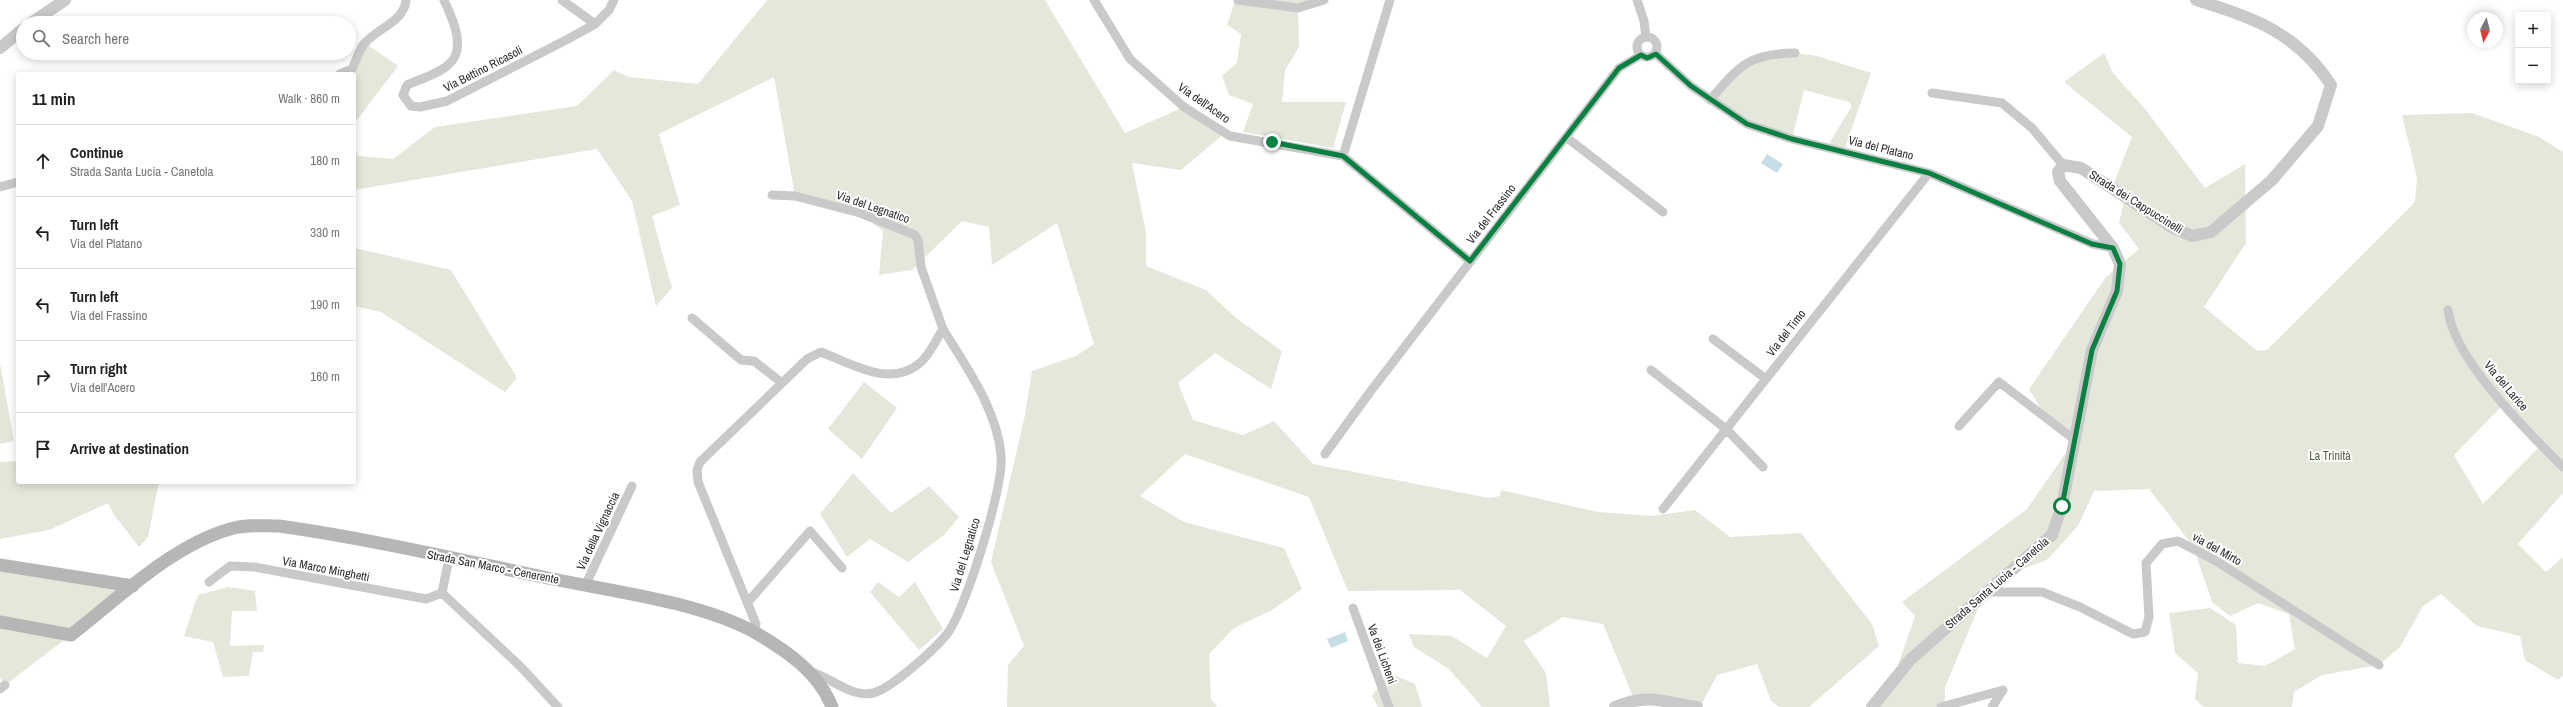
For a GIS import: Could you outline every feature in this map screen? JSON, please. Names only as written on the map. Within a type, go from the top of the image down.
[{"type":"main road","name":"Strada San Marco - Cenerente","points":[[0,622],[71,635],[176,554],[201,539],[231,528],[251,525],[306,530],[450,558],[680,606],[755,633],[809,671],[826,692],[832,707]]},
{"type":"main road","points":[[0,565],[134,586]]},
{"type":"street","points":[[41,16],[65,0]]},
{"type":"street","points":[[345,72],[352,69],[365,43],[390,25],[406,6],[406,0]]},
{"type":"street","name":"Via Bettino Ricasoli","points":[[444,0],[454,21],[457,51],[450,64],[407,85],[403,95],[411,106],[420,107],[447,101],[568,39],[595,24],[609,10],[614,0]]},
{"type":"street","points":[[562,0],[595,24]]},
{"type":"street","name":"Via dell'Acero","points":[[1094,0],[1130,59],[1184,107],[1230,136],[1343,156],[1470,261]]},
{"type":"street","points":[[1238,0],[1298,8],[1324,0]]},
{"type":"street","points":[[1343,156],[1390,0]]},
{"type":"street","points":[[1637,0],[1644,21],[1646,38]]},
{"type":"street","name":"Strada dei Cappuccinelli","points":[[2063,165],[2081,168],[2170,226],[2192,236],[2211,232],[2272,180],[2318,126],[2331,85],[2320,68],[2290,39],[2235,11],[2203,1]]},
{"type":"street","points":[[0,48],[16,35]]},
{"type":"street","points":[[1646,38],[1653,39],[1657,44],[1656,54],[1647,58],[1641,55],[1638,49],[1638,43],[1646,38]]},
{"type":"street","points":[[1710,100],[1748,60],[1773,53],[1795,53]]},
{"type":"street","name":"Via del Platano","points":[[1656,54],[1691,86],[1747,124],[1767,132],[1929,173],[2092,244],[2113,248]]},
{"type":"street","name":"Via del Frassino","points":[[1325,454],[1370,392],[1619,68],[1641,55]]},
{"type":"street","points":[[1932,93],[2002,103],[2032,128],[2063,165]]},
{"type":"street","points":[[1566,137],[1663,212]]},
{"type":"street","name":"Strada Santa Lucia - Canetola","points":[[1872,707],[1910,660],[1985,592],[2052,535],[2062,506],[2092,350],[2117,291],[2120,264],[2113,248],[2060,180],[2058,172],[2063,165]]},
{"type":"street","name":"Via del Timo","points":[[1663,509],[1929,173]]},
{"type":"street","points":[[0,187],[16,183]]},
{"type":"street","name":"Via del Legnatico","points":[[772,195],[795,196],[860,213],[890,227],[915,235],[918,240],[921,267],[943,329],[976,382],[998,436],[1002,456],[999,478],[983,542],[962,606],[943,639],[889,686],[873,693],[855,694],[823,675],[809,671]]},
{"type":"street","name":"Via del Larice","points":[[2448,310],[2449,322],[2474,368],[2563,467]]},
{"type":"street","points":[[692,318],[741,360],[754,362],[782,383]]},
{"type":"street","points":[[755,633],[756,624],[748,602],[698,482],[697,470],[700,462],[807,359],[821,352],[873,373],[901,375],[922,362],[943,329]]},
{"type":"street","points":[[1714,338],[1766,379]]},
{"type":"street","points":[[1652,370],[1726,428],[1763,466]]},
{"type":"street","points":[[1959,426],[1999,382],[2075,440]]},
{"type":"street","name":"Via della Vignaccia","points":[[585,586],[632,486]]},
{"type":"street","points":[[748,602],[810,531],[842,568]]},
{"type":"street","name":"via del Mirto","points":[[1985,592],[2042,592],[2080,607],[2133,634],[2145,632],[2149,617],[2146,563],[2162,544],[2178,541],[2216,561],[2379,665]]},
{"type":"street","points":[[450,558],[442,593],[521,667],[558,707]]},
{"type":"street","name":"Via Marco Minghetti","points":[[209,582],[230,566],[260,568],[426,599],[442,593]]},
{"type":"street","name":"Va dei Licheni","points":[[1353,608],[1389,707]]},
{"type":"street","points":[[1941,707],[2003,690],[1992,707]]},
{"type":"street","points":[[1615,707],[1634,699],[1655,699],[1697,707]]},
{"type":"green space","points":[[767,0],[1045,0],[1125,133],[1184,107],[1225,133],[1181,170],[1132,163],[1146,232],[1146,266],[1206,290],[1236,318],[1282,351],[1271,389],[1215,353],[1178,383],[1193,420],[1243,435],[1274,421],[1313,464],[1489,498],[1500,496],[1501,490],[1598,512],[1652,516],[1695,510],[1730,537],[1801,533],[1872,624],[1879,646],[1809,707],[1779,707],[1771,701],[1757,664],[1717,675],[1700,707],[1634,699],[1603,624],[1563,617],[1524,641],[1546,673],[1550,707],[1482,707],[1449,669],[1414,647],[1409,634],[1452,636],[1487,658],[1506,626],[1460,590],[1348,591],[1309,497],[1185,454],[1140,496],[1184,522],[1284,548],[1302,589],[1272,610],[1234,628],[1209,654],[1211,699],[1217,707],[1007,707],[1008,665],[1024,646],[991,562],[1025,415],[1032,371],[1076,356],[1094,344],[1057,223],[992,265],[989,227],[962,221],[912,270],[879,275],[883,231],[860,213],[795,196],[774,77],[659,134],[680,205],[652,216],[672,288],[656,306],[632,201],[597,149],[356,190],[356,152],[358,156],[393,159],[435,127],[577,106],[614,70],[629,77],[698,84]]},
{"type":"green space","points":[[1235,0],[1324,0],[1298,8],[1299,47],[1285,70],[1282,102],[1346,102],[1333,148],[1243,132],[1253,104],[1229,95],[1222,76],[1237,63],[1241,34],[1227,25]]},
{"type":"green space","points":[[365,43],[398,66],[356,121],[356,72],[345,72],[352,69]]},
{"type":"green space","points":[[1795,53],[1817,56],[1871,73],[1844,151],[1827,147],[1852,106],[1849,102],[1804,90],[1792,139],[1767,132],[1710,100],[1748,61]]},
{"type":"green space","name":"La Trinità","points":[[2104,53],[2113,73],[2145,109],[2205,188],[2245,164],[2246,243],[2204,307],[2257,351],[2267,350],[2415,202],[2417,178],[2402,115],[2472,113],[2539,137],[2563,152],[2563,493],[2518,544],[2546,572],[2563,557],[2563,675],[2558,680],[2525,660],[2520,636],[2477,626],[2441,594],[2423,606],[2400,647],[2379,665],[2322,675],[2294,692],[2292,707],[2204,707],[2195,699],[2198,673],[2175,653],[2169,613],[2210,608],[2236,625],[2238,663],[2265,666],[2295,649],[2289,614],[2258,603],[2230,616],[2212,602],[2196,555],[2197,551],[2149,489],[2094,491],[2078,526],[2047,560],[2002,577],[1985,592],[1945,687],[1945,707],[1873,707],[1893,680],[1915,616],[1902,602],[2027,509],[2074,441],[2047,419],[2029,389],[2106,277],[2139,249],[2119,223],[2125,197],[2112,188],[2132,137],[2064,82]],"holes":[[[2504,404],[2542,444],[2483,504],[2454,455]]]},
{"type":"green space","points":[[356,248],[451,270],[517,378],[505,392],[381,312],[356,306]]},
{"type":"green space","points":[[0,363],[14,441],[0,444]]},
{"type":"green space","points":[[864,382],[897,408],[862,459],[828,429]]},
{"type":"green space","points":[[16,461],[16,484],[159,484],[148,537],[139,547],[114,515],[108,503],[49,530],[0,539],[0,462]]},
{"type":"green space","points":[[853,473],[891,513],[929,486],[959,517],[945,534],[908,562],[870,539],[847,557],[820,514]]},
{"type":"green space","points":[[0,569],[123,588],[69,631],[0,618]]},
{"type":"green space","points":[[878,582],[899,597],[915,582],[943,629],[919,650],[870,592]]},
{"type":"green space","points":[[228,587],[255,591],[257,611],[232,611],[230,646],[264,645],[263,652],[253,652],[249,676],[223,677],[213,642],[184,636],[198,595]]},
{"type":"green space","points":[[0,626],[67,638],[5,685],[0,678]]},
{"type":"green space","points":[[1389,673],[1415,684],[1422,707],[1378,707],[1372,696]]},
{"type":"water","points":[[1767,154],[1783,164],[1777,173],[1761,163]]},
{"type":"water","points":[[1345,632],[1348,641],[1331,648],[1327,639]]},
{"type":"route","points":[[1272,142],[1343,156],[1470,261],[1619,68],[1641,55],[1647,58],[1656,54],[1691,86],[1747,124],[1767,132],[1792,139],[1929,173],[2092,244],[2113,248],[2120,264],[2117,291],[2092,350],[2062,506]]}]
